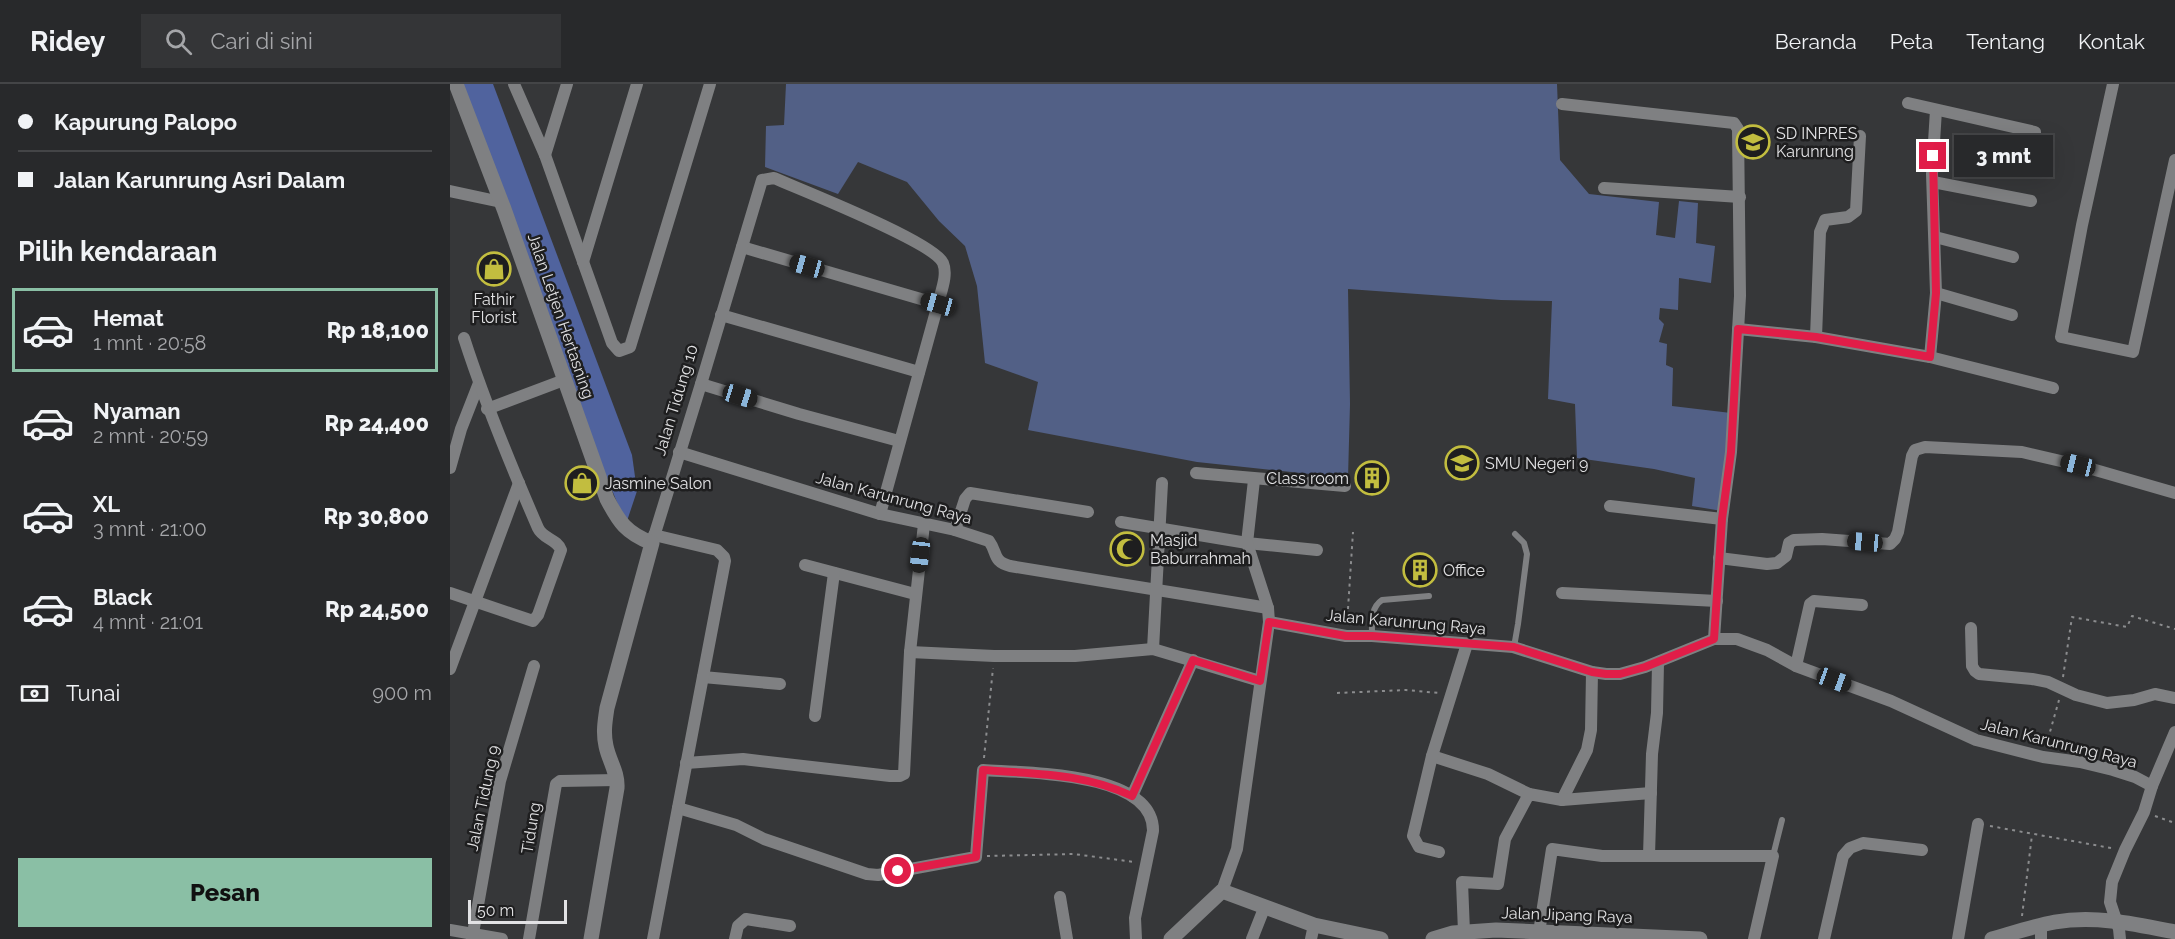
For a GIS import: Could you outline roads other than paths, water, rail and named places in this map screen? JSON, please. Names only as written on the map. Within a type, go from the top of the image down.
[{"type":"street","name":"Jalan Letjen Hertasning","points":[[456,84],[610,505],[620,523],[630,533],[653,539]]},
{"type":"street","points":[[514,84],[545,155],[612,343],[619,351],[630,347],[710,84]]},
{"type":"street","points":[[545,155],[567,84]]},
{"type":"street","points":[[583,262],[637,84]]},
{"type":"street","points":[[2113,84],[2094,180],[2082,225],[2061,337],[2133,352],[2175,160]]},
{"type":"street","points":[[1908,103],[2035,132]]},
{"type":"street","points":[[1562,104],[1734,123],[1737,126],[1740,197],[1738,329],[1731,452],[1722,519],[1714,639]]},
{"type":"street","points":[[1930,357],[1936,293],[1933,182],[1936,110]]},
{"type":"street","points":[[1816,337],[1820,232],[1825,220],[1848,217],[1856,211],[1860,136]]},
{"type":"street","name":"Jalan Tidung 10","points":[[591,939],[617,780],[604,735],[607,708],[653,539],[762,180],[774,178],[862,215],[934,251],[943,262],[945,274],[938,304],[880,514]]},
{"type":"street","points":[[1933,182],[2031,201]]},
{"type":"street","points":[[1604,188],[1740,197]]},
{"type":"street","points":[[450,191],[501,202]]},
{"type":"street","points":[[1935,237],[2013,256]]},
{"type":"street","points":[[742,247],[938,304]]},
{"type":"street","points":[[1936,293],[2012,315]]},
{"type":"street","points":[[721,315],[920,372]]},
{"type":"street","points":[[1738,329],[1816,337],[1930,357],[2053,388]]},
{"type":"street","points":[[450,592],[531,622],[538,615],[560,555],[560,547],[542,534],[519,483],[488,409],[464,338]]},
{"type":"street","points":[[488,409],[564,380]]},
{"type":"street","points":[[450,468],[461,429],[479,383]]},
{"type":"street","points":[[701,384],[899,441]]},
{"type":"street","points":[[1719,558],[1767,564],[1777,563],[1786,556],[1790,543],[1794,540],[1822,539],[1890,544],[1898,532],[1912,456],[1915,450],[1925,447],[2022,452],[2078,465],[2175,493]]},
{"type":"street","name":"Jalan Karunrung Raya","points":[[679,453],[880,514],[955,530],[989,541],[1001,564],[1268,608]]},
{"type":"street","points":[[1196,473],[1254,480],[1345,486]]},
{"type":"street","points":[[1171,939],[1222,891],[1236,849],[1269,622],[1268,608],[1247,543],[1254,480]]},
{"type":"street","points":[[450,669],[519,483]]},
{"type":"street","points":[[1153,650],[1162,483]]},
{"type":"street","points":[[955,530],[965,499],[970,494],[1088,512]]},
{"type":"street","points":[[1610,506],[1722,519]]},
{"type":"street","points":[[1120,522],[1247,543],[1317,550]]},
{"type":"street","points":[[686,763],[743,759],[890,776],[903,775],[905,772],[910,652],[924,524]]},
{"type":"street","points":[[653,539],[717,550],[724,557],[653,939]]},
{"type":"street","points":[[805,565],[915,594]]},
{"type":"street","points":[[815,716],[834,573]]},
{"type":"street","points":[[1562,592],[1717,601]]},
{"type":"street","points":[[1796,666],[1810,604],[1814,601],[1862,605]]},
{"type":"street","name":"Jalan Karunrung Raya","points":[[1269,622],[1346,636],[1514,647],[1592,672],[1620,674],[1658,663],[1679,652],[1714,639],[1737,639],[1796,666],[1891,701],[1976,740],[2043,757],[2080,762],[2113,770],[2135,777],[2152,786]]},
{"type":"street","points":[[1971,627],[1972,666],[1977,673],[2048,682],[2061,690],[2107,703],[2134,700],[2155,694],[2175,698]]},
{"type":"street","points":[[1439,852],[1419,847],[1413,836],[1432,756],[1467,644]]},
{"type":"street","points":[[910,652],[994,656],[1075,656],[1153,650],[1260,681]]},
{"type":"street","points":[[1132,796],[1193,660]]},
{"type":"street","points":[[1649,856],[1658,663]]},
{"type":"street","name":"Jalan Tidung 9","points":[[472,936],[500,781],[534,666]]},
{"type":"street","points":[[1562,800],[1587,750],[1591,730],[1592,672]]},
{"type":"street","points":[[703,677],[780,684]]},
{"type":"street","points":[[2120,939],[2110,902],[2112,882],[2144,812],[2152,786],[2175,732]]},
{"type":"street","points":[[1432,756],[1488,774],[1529,794],[1562,800],[1651,793]]},
{"type":"street","points":[[678,808],[736,825],[765,839],[867,874],[878,875],[976,857],[983,770],[1095,781],[1132,796],[1151,813],[1153,822],[1135,918],[1136,939]]},
{"type":"street","name":"Tidung","points":[[529,939],[556,784],[560,780],[617,780]]},
{"type":"street","points":[[1464,932],[1462,882],[1498,884],[1505,838],[1529,794]]},
{"type":"street","points":[[1958,939],[1978,824]]},
{"type":"street","points":[[1824,939],[1843,856],[1850,848],[1863,843],[1922,850]]},
{"type":"street","points":[[1538,935],[1552,849],[1602,856],[1773,856],[1754,939]]},
{"type":"street","points":[[1222,891],[1265,906],[1312,932],[1381,939]]},
{"type":"street","points":[[1060,897],[1066,939]]},
{"type":"street","points":[[1251,939],[1265,906]]},
{"type":"street","points":[[735,939],[738,926],[746,919],[790,926]]},
{"type":"street","points":[[1992,939],[2021,930],[2041,932],[2071,920],[2116,921],[2175,932]]},
{"type":"street","points":[[450,930],[472,936],[502,939]]},
{"type":"street","name":"Jalan Jipang Raya","points":[[1432,939],[1464,932],[1496,930],[1538,935],[1700,939]]},
{"type":"lane","points":[[1514,647],[1527,554],[1524,543],[1515,534]]},
{"type":"lane","points":[[1372,636],[1373,610],[1376,604],[1382,600],[1429,596]]},
{"type":"lane","points":[[1773,856],[1782,820]]},
{"type":"place","name":"SD INPRES Karunrung","points":[[1753,142]]},
{"type":"place","name":"Fathir Florist","points":[[494,269]]},
{"type":"place","name":"SMU Negeri 9","points":[[1462,463]]},
{"type":"place","name":"Class room","points":[[1372,478]]},
{"type":"place","name":"Jasmine Salon","points":[[582,483]]},
{"type":"place","name":"Masjid Baburrahmah","points":[[1127,549]]},
{"type":"place","name":"Office","points":[[1420,570]]}]
